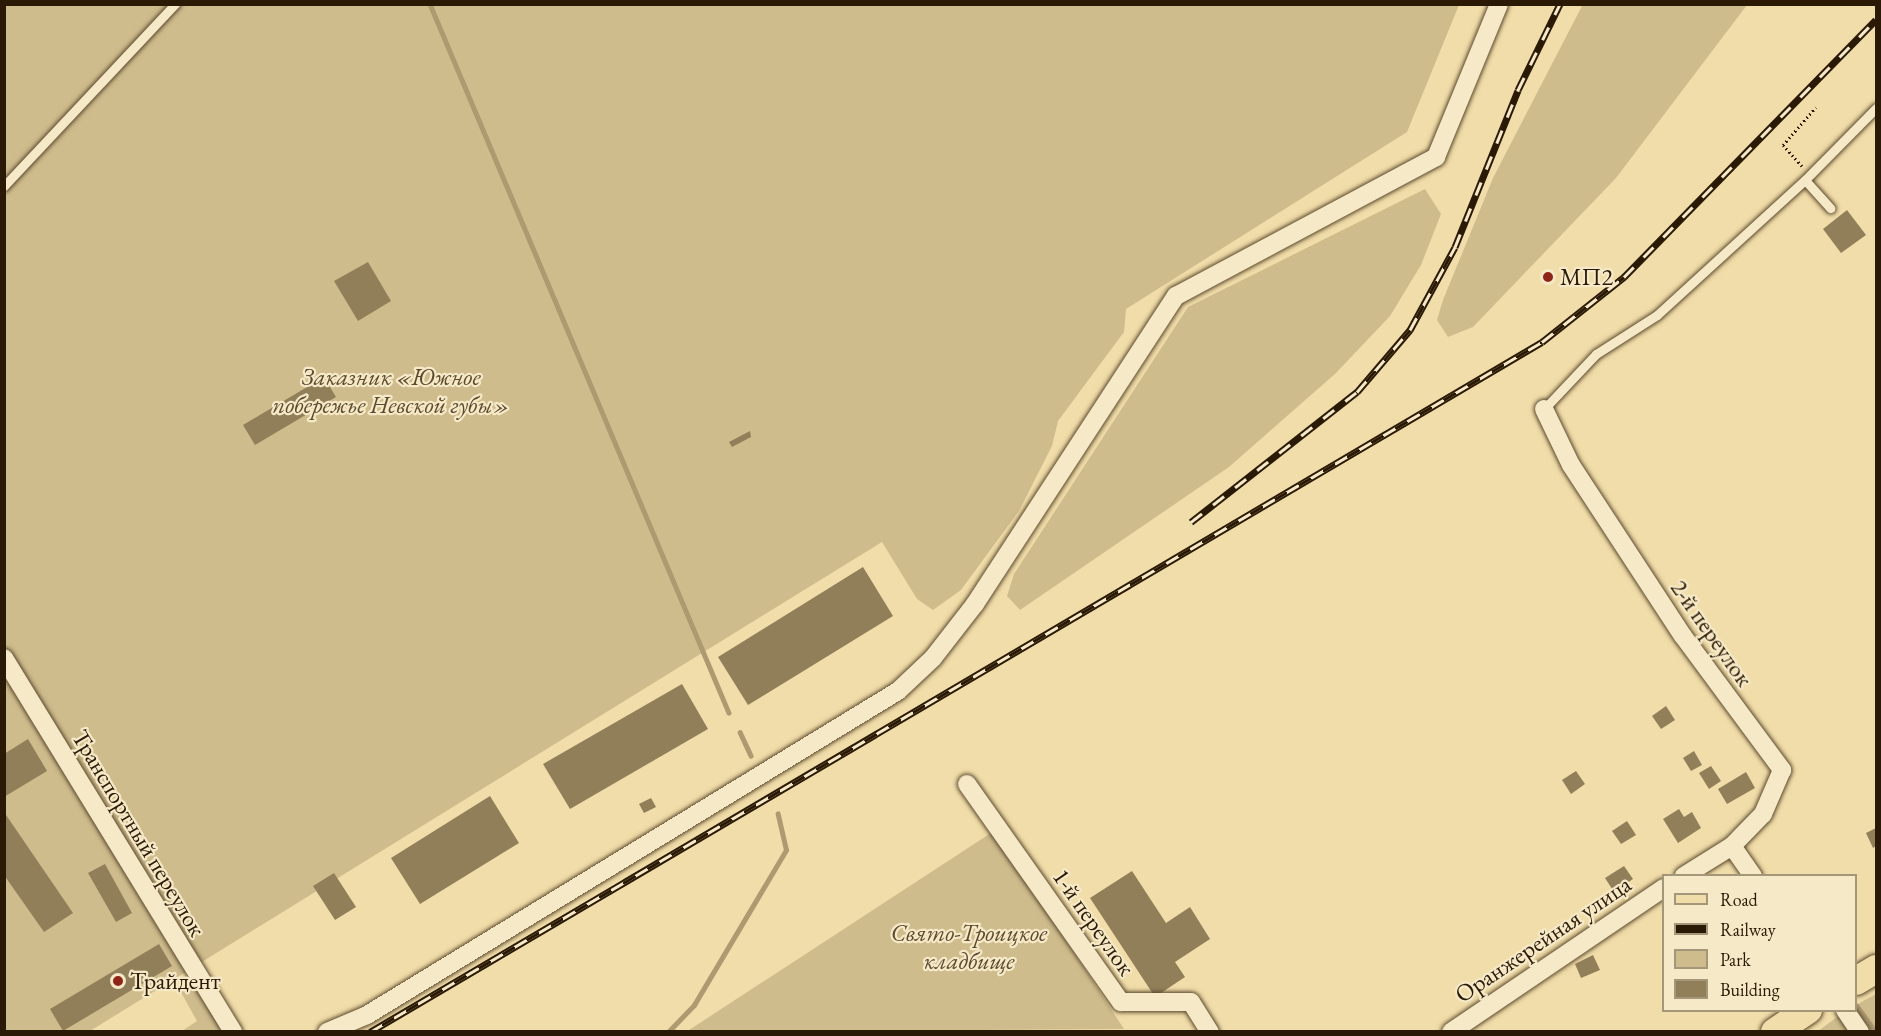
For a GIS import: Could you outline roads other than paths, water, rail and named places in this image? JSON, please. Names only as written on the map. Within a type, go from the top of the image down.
[{"type":"main road","points":[[1857,980],[1876,969]]},
{"type":"main road","points":[[1776,1032],[1806,1012]]},
{"type":"street","points":[[327,1032],[367,1015],[898,691],[933,658],[975,604],[1176,296],[1436,157],[1499,4]]},
{"type":"street","name":"2-й переулок","points":[[1544,409],[1571,465],[1683,636],[1782,770],[1763,814],[1732,846]]},
{"type":"street","name":"Транспортный переулок","points":[[4,658],[233,1032]]},
{"type":"street","name":"1-й переулок","points":[[967,784],[1121,1002],[1191,1002],[1210,1032]]},
{"type":"street","points":[[1687,874],[1732,846],[1752,874]]},
{"type":"street","name":"Оранжерейная улица","points":[[1451,1032],[1662,889]]},
{"type":"street","points":[[1846,1012],[1860,1032]]},
{"type":"lane","points":[[4,186],[175,4]]},
{"type":"lane","points":[[1544,409],[1596,354],[1657,315],[1805,180],[1876,108]]},
{"type":"lane","points":[[1805,180],[1830,208]]},
{"type":"waterway","points":[[430,4],[729,713]]},
{"type":"waterway","points":[[740,732],[751,756]]},
{"type":"waterway","points":[[668,1032],[694,1005],[786,850],[778,814]]},
{"type":"waterway","points":[[1857,1006],[1876,1032]]},
{"type":"railway","points":[[1191,522],[1357,392],[1410,330],[1455,247],[1518,90],[1560,4]]},
{"type":"railway","points":[[370,1032],[1542,342],[1624,277],[1876,20]]},
{"type":"place","name":"МП2","points":[[1548,277]]},
{"type":"place","name":"Трайдент","points":[[118,981]]},
{"type":"park label","name":"Заказник «Южное побережье Невской губы»","points":[[391,391]]},
{"type":"park label","name":"Свято-Троицкое кладбище","points":[[969,947]]}]
